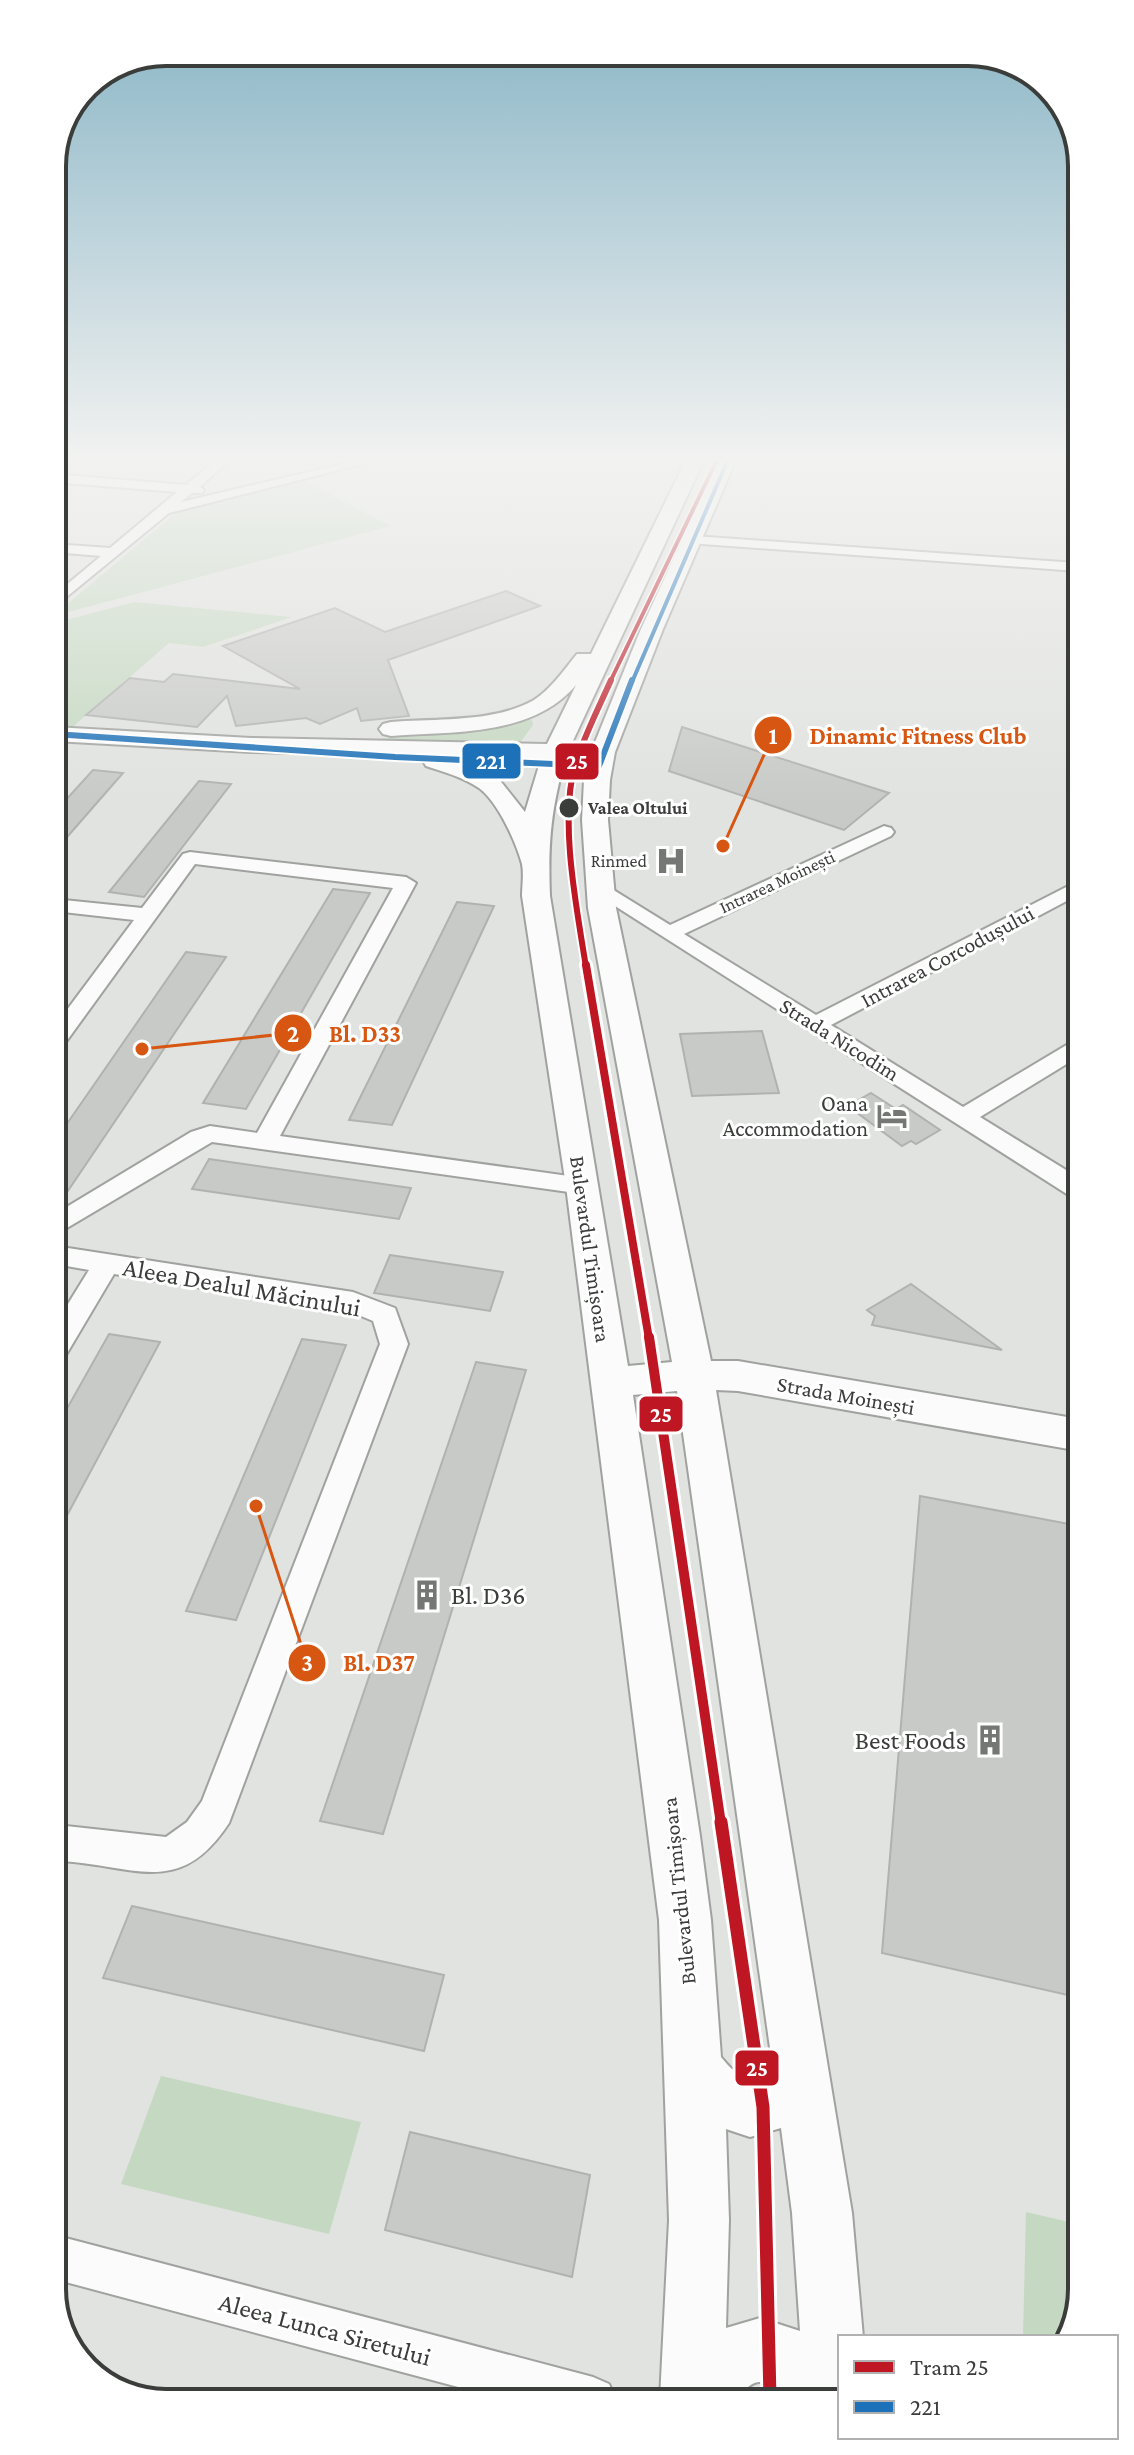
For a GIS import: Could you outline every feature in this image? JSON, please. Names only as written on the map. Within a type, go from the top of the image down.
[{"type":"main road","name":"Bulevardul Timișoara","points":[[638,577],[553,758],[539,807],[535,864],[536,896],[583,1186],[685,1920],[699,2220],[692,2389]]},
{"type":"main road","points":[[677,577],[601,759],[595,820],[600,890],[694,1375],[822,2213],[836,2389]]},
{"type":"main road","points":[[251,745],[521,713],[553,696],[615,624]]},
{"type":"main road","points":[[588,681],[630,684]]},
{"type":"main road","points":[[66,735],[601,759]]},
{"type":"main road","points":[[251,745],[333,755],[435,761],[553,758]]},
{"type":"main road","points":[[435,761],[479,776],[500,792],[519,824],[535,864]]},
{"type":"main road","name":"Strada Moinești","points":[[610,1382],[694,1375],[738,1376],[1068,1433]]},
{"type":"main road","points":[[693,2068],[715,2094],[745,2108],[775,2102],[786,2094],[801,2065]]},
{"type":"main road","points":[[707,2389],[724,2362],[732,2354],[747,2349],[769,2351],[788,2359],[803,2371],[816,2389]]},
{"type":"street","points":[[66,593],[85,577]]},
{"type":"street","name":"Intrarea Moinești","points":[[671,932],[884,832]]},
{"type":"street","points":[[66,1026],[190,858],[406,883],[265,1140]]},
{"type":"street","name":"Strada Nicodim","points":[[600,890],[1068,1183]]},
{"type":"street","name":"Intrarea Corcodușului","points":[[816,1024],[1068,892]]},
{"type":"street","points":[[66,906],[148,915]]},
{"type":"street","points":[[963,1117],[1068,1054]]},
{"type":"street","points":[[66,1219],[200,1138],[221,1134],[583,1186]]},
{"type":"street","name":"Aleea Dealul Măcinului","points":[[66,1257],[353,1302],[385,1315],[394,1344],[216,1811],[203,1835],[183,1852],[159,1856],[80,1842],[66,1843]]},
{"type":"street","name":"Aleea Dealul Măcinului","points":[[66,1331],[107,1263]]},
{"type":"street","name":"Aleea Lunca Siretului","points":[[66,2260],[552,2389]]},
{"type":"green space","points":[[100,577],[201,577],[66,613],[66,605]]},
{"type":"green space","points":[[134,602],[292,617],[203,647],[169,643],[69,730],[66,730],[66,620]]},
{"type":"green space","points":[[532,720],[533,725],[519,744],[362,741]]},
{"type":"green space","points":[[161,2076],[361,2122],[329,2234],[121,2184]]},
{"type":"green space","points":[[1026,2212],[1068,2222],[1068,2289],[1065,2315],[1057,2335],[1023,2335]]},
{"type":"building","points":[[506,591],[540,606],[388,660],[409,716],[361,721],[357,708],[320,724],[306,718],[236,726],[227,696],[197,727],[86,715],[130,678],[164,682],[173,674],[300,689],[223,646],[335,608],[385,632]]},
{"type":"building","points":[[682,727],[889,793],[844,830],[669,771]]},
{"type":"building","points":[[93,770],[123,773],[66,838],[66,800]]},
{"type":"building","points":[[199,781],[231,784],[144,897],[109,892]]},
{"type":"building","points":[[333,889],[370,893],[246,1109],[203,1103]]},
{"type":"building","points":[[457,902],[494,906],[392,1125],[349,1120]]},
{"type":"building","points":[[186,952],[226,957],[66,1194],[66,1125]]},
{"type":"building","points":[[762,1031],[779,1093],[692,1096],[680,1034]]},
{"type":"building","name":"Oana Accommodation","points":[[871,1093],[896,1109],[903,1105],[940,1130],[916,1144],[911,1141],[902,1146],[848,1106]]},
{"type":"building","points":[[209,1159],[411,1188],[399,1219],[192,1189]]},
{"type":"building","points":[[390,1255],[503,1272],[490,1311],[374,1293]]},
{"type":"building","points":[[911,1284],[1002,1350],[872,1325],[875,1316],[867,1310]]},
{"type":"building","points":[[109,1334],[160,1342],[66,1517],[66,1410]]},
{"type":"building","points":[[302,1339],[346,1345],[236,1620],[186,1611]]},
{"type":"building","name":"Bl. D36","points":[[476,1362],[526,1370],[383,1834],[320,1821]]},
{"type":"building","name":"Best Foods","points":[[920,1496],[1068,1524],[1068,1995],[882,1953]]},
{"type":"building","points":[[132,1906],[444,1975],[424,2051],[103,1978]]},
{"type":"building","points":[[410,2132],[590,2175],[572,2277],[385,2230]]},
{"type":"tram line","name":"25","points":[[661,577],[610,682],[575,766],[569,808],[575,899],[656,1378],[763,2107],[770,2389]]},
{"type":"transit line","name":"221","points":[[66,735],[395,757],[599,766],[676,577]]},
{"type":"place","name":"Valea Oltului","points":[[569,808]]},
{"type":"place","name":"Dinamic Fitness Club","points":[[723,846]]},
{"type":"place","name":"Rinmed","points":[[671,861]]},
{"type":"place","name":"Bl. D33","points":[[142,1049]]},
{"type":"place","name":"Oana Accommodation","points":[[892,1116]]},
{"type":"place","name":"Bl. D37","points":[[256,1506]]},
{"type":"place","name":"Bl. D36","points":[[427,1595]]},
{"type":"place","name":"Best Foods","points":[[990,1740]]}]
